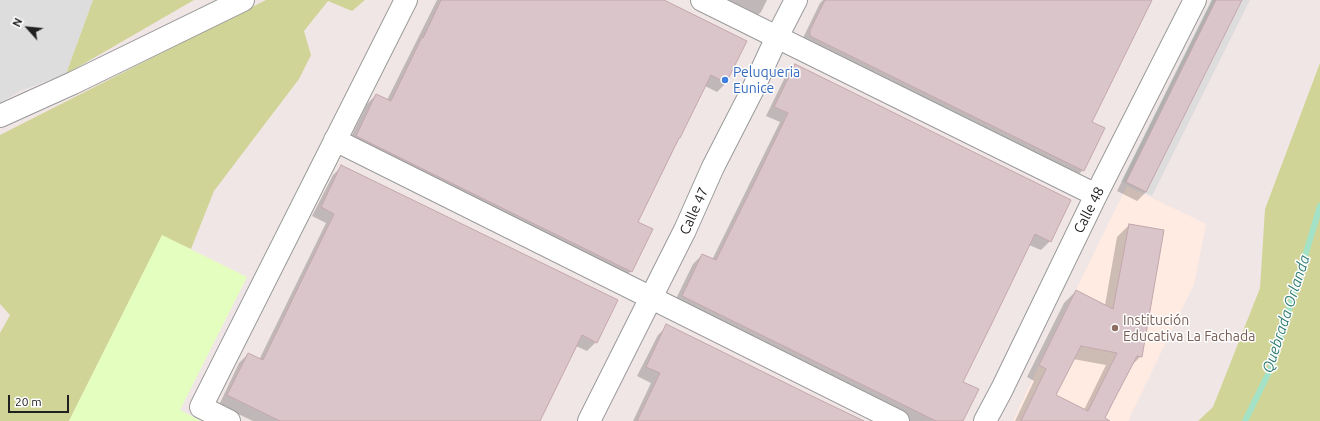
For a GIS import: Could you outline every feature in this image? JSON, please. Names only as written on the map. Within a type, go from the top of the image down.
[{"type":"street","points":[[0,116],[73,83],[243,0]]},
{"type":"street","points":[[229,421],[201,407],[406,0]]},
{"type":"street","points":[[702,0],[1096,195]]},
{"type":"street","name":"Calle 47","points":[[589,421],[616,365],[652,298],[685,230],[713,167],[753,90],[796,0]]},
{"type":"street","name":"Calle 48","points":[[985,421],[1096,195],[1195,0]]},
{"type":"street","points":[[335,140],[898,421]]},
{"type":"shaded area","points":[[0,0],[93,0],[66,74],[20,91],[0,103]]},
{"type":"shaded area","points":[[1211,0],[1250,0],[1152,196],[1121,181]]},
{"type":"shaded area","name":"Institución Educativa La Fachada","points":[[1127,186],[1206,224],[1194,284],[1128,421],[1013,421],[1039,365]]},
{"type":"green space","points":[[93,0],[194,0],[66,74]]},
{"type":"green space","points":[[266,0],[365,0],[352,11],[328,1],[304,31],[311,55],[299,79],[214,191],[191,249],[162,236],[69,421],[0,421],[0,333],[10,315],[0,304],[0,135]]},
{"type":"green space","points":[[1320,63],[1320,421],[1198,421],[1213,407],[1260,288],[1265,209]]},
{"type":"green space","points":[[162,235],[247,277],[180,410],[201,421],[69,421]]},
{"type":"building","points":[[441,0],[664,0],[747,41],[726,83],[711,75],[679,138],[638,222],[653,229],[632,272],[356,136],[376,94],[391,101]]},
{"type":"building","points":[[825,0],[1152,0],[1092,122],[1105,128],[1084,171],[810,36],[810,30]]},
{"type":"building","points":[[1216,0],[1242,0],[1146,192],[1126,182]]},
{"type":"building","points":[[795,64],[1071,200],[1051,242],[1035,234],[963,382],[979,389],[963,421],[936,421],[682,296],[702,254],[716,260],[757,177],[788,113],[774,107]]},
{"type":"building","points":[[341,165],[618,300],[597,343],[582,335],[540,421],[280,421],[227,395],[248,353],[263,360],[334,214],[321,207]]},
{"type":"building","points":[[1129,224],[1164,230],[1142,357],[1137,356],[1105,418],[1110,421],[1021,421],[1046,369],[1039,365],[1076,290],[1113,309]],"holes":[[[1081,346],[1117,353],[1088,411],[1056,395]]]},
{"type":"building","points":[[666,324],[864,421],[637,421],[660,373],[646,367]]},
{"type":"waterway","name":"Quebrada Orlanda","points":[[1245,421],[1272,366],[1320,206]]},
{"type":"place","name":"Peluqueria Eunice","points":[[725,80]]},
{"type":"place","name":"Institución Educativa La Fachada","points":[[1115,328]]}]
